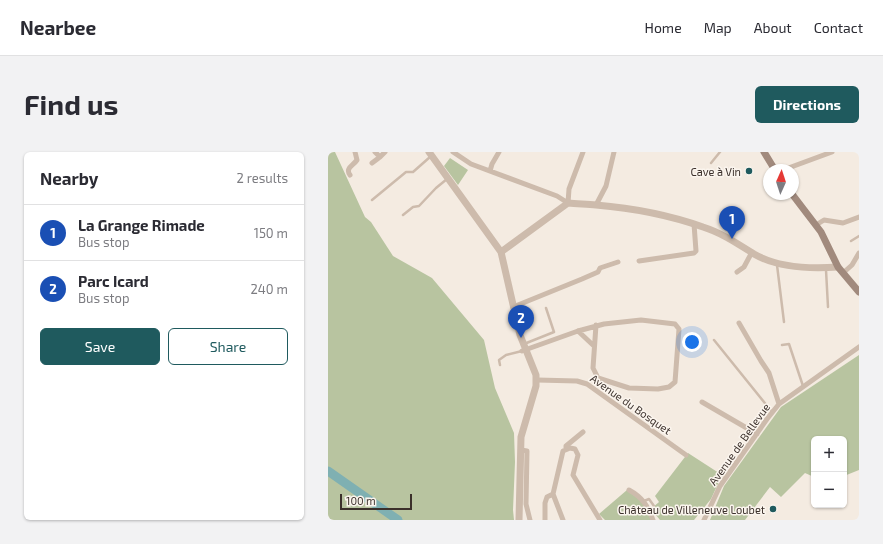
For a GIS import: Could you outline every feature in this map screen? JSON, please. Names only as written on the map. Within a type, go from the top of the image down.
[{"type":"main road","points":[[764,152],[771,164]]},
{"type":"main road","points":[[797,200],[816,225],[840,270],[859,292]]},
{"type":"street","points":[[350,176],[348,169],[357,160],[355,152]]},
{"type":"street","points":[[375,152],[380,157]]},
{"type":"street","points":[[372,163],[385,152]]},
{"type":"street","points":[[453,152],[460,154],[471,164],[557,196],[568,203],[596,205],[637,211],[694,224],[732,239],[762,258],[777,263],[840,270],[852,265],[859,254]]},
{"type":"street","points":[[490,171],[499,152]]},
{"type":"street","points":[[501,252],[568,203],[569,189],[583,152]]},
{"type":"street","points":[[596,205],[606,186],[614,152]]},
{"type":"street","points":[[799,164],[832,152]]},
{"type":"street","points":[[431,154],[501,252],[520,335],[524,349],[537,380],[522,431],[520,450],[519,520]]},
{"type":"street","points":[[816,225],[824,220],[843,223],[859,217]]},
{"type":"street","points":[[639,261],[694,253],[696,251],[694,224]]},
{"type":"street","points":[[737,272],[744,267],[752,252]]},
{"type":"street","points":[[513,307],[598,272],[600,268],[618,262]]},
{"type":"street","points":[[524,349],[596,325],[641,320],[675,324],[679,329],[675,382],[669,387],[658,389],[629,388],[598,378],[593,368],[596,325]]},
{"type":"street","points":[[739,323],[769,373],[779,404]]},
{"type":"street","points":[[578,330],[594,346]]},
{"type":"street","name":"Avenue de Bellevue","points":[[704,520],[720,486],[779,404],[859,347]]},
{"type":"street","name":"Avenue du Bosquet","points":[[537,380],[577,381],[586,384],[686,455]]},
{"type":"street","points":[[702,402],[757,434]]},
{"type":"street","points":[[563,520],[552,494],[563,451],[570,442],[583,432]]},
{"type":"street","points":[[566,449],[574,449],[577,452],[578,455],[573,475],[600,520]]},
{"type":"street","points":[[520,450],[527,451],[526,504],[530,520]]},
{"type":"street","points":[[629,490],[644,501],[654,520]]},
{"type":"street","points":[[545,520],[545,503],[547,497],[552,494]]},
{"type":"lane","points":[[711,163],[720,152]]},
{"type":"lane","points":[[372,200],[406,172],[413,172],[431,154]]},
{"type":"lane","points":[[403,215],[413,207],[419,206],[436,188],[449,178]]},
{"type":"lane","points":[[851,241],[859,236]]},
{"type":"lane","points":[[777,263],[784,322]]},
{"type":"lane","points":[[825,268],[828,307]]},
{"type":"lane","points":[[500,365],[499,360],[506,355],[524,349],[554,332],[546,308]]},
{"type":"lane","points":[[714,340],[772,412]]},
{"type":"lane","points":[[782,345],[789,344],[803,387]]},
{"type":"lane","points":[[644,501],[649,499],[654,506]]},
{"type":"green space","points":[[328,152],[335,152],[365,217],[371,222],[393,256],[432,278],[484,340],[495,388],[514,433],[514,520],[328,520]]},
{"type":"green space","points":[[450,158],[468,170],[458,185],[444,166]]},
{"type":"green space","points":[[859,355],[859,470],[847,475],[847,436],[811,436],[811,476],[805,473],[781,497],[770,487],[745,520],[710,520],[724,486],[781,407]]},
{"type":"green space","points":[[688,453],[722,475],[711,499],[694,520],[660,520],[651,509],[659,502],[655,496]]},
{"type":"green space","points":[[627,490],[642,502],[648,510],[651,520],[605,520],[599,514]]},
{"type":"waterway","points":[[328,471],[398,520]]},
{"type":"place","name":"Cave à Vin","points":[[749,171]]},
{"type":"place","name":"La Grange Rimade","points":[[732,239]]},
{"type":"place","name":"Parc Icard","points":[[521,338]]},
{"type":"place","name":"Château de Villeneuve Loubet","points":[[773,509]]}]
